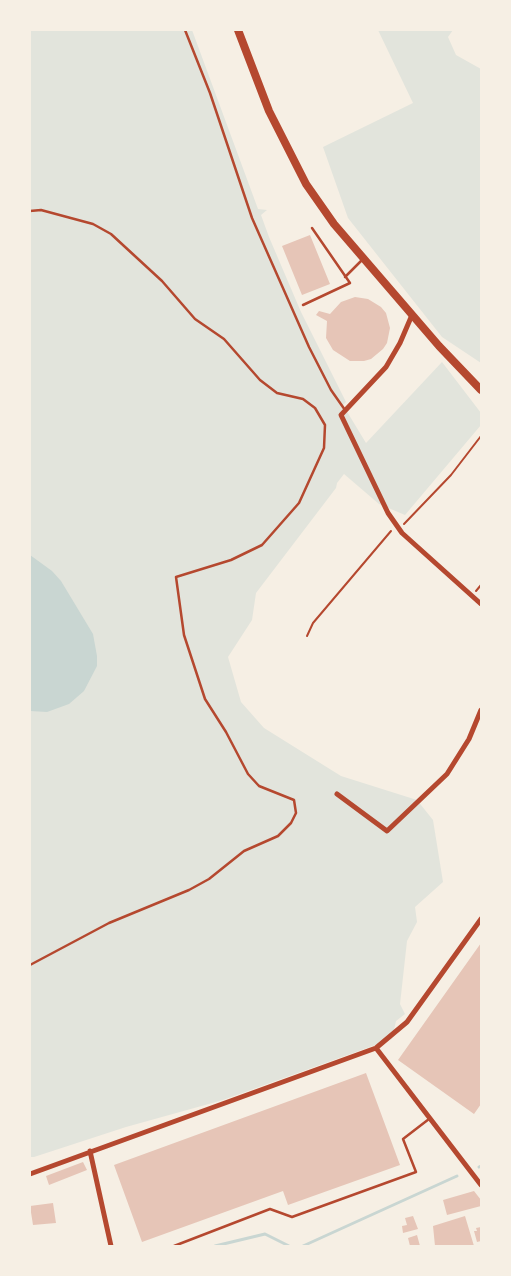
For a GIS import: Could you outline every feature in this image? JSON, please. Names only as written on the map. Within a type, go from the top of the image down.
[{"type":"main road","points":[[238,30],[270,111],[306,184],[334,224],[412,315],[481,390]]},
{"type":"street","points":[[412,315],[400,343],[386,367],[341,415],[388,513],[398,527],[481,604]]},
{"type":"street","points":[[337,794],[387,831],[447,774],[469,739],[481,710]]},
{"type":"street","points":[[30,1174],[376,1048],[407,1022],[481,919]]},
{"type":"street","points":[[376,1048],[480,1183]]},
{"type":"street","points":[[90,1151],[111,1246]]},
{"type":"lane","points":[[185,30],[210,93],[252,218],[308,346],[331,390],[346,411]]},
{"type":"lane","points":[[30,211],[41,210],[93,224],[111,234],[162,281],[195,319],[224,339],[260,380],[277,393],[304,399],[315,408],[325,425],[324,448],[299,503],[262,545],[231,560],[176,577],[184,635],[205,699],[226,732],[248,774],[259,786],[294,800],[296,813],[291,823],[278,836],[244,851],[209,879],[189,890],[109,923],[30,965]]},
{"type":"lane","points":[[303,305],[350,284],[312,228]]},
{"type":"lane","points":[[345,277],[364,258]]},
{"type":"lane","points":[[174,1246],[270,1210],[292,1217],[416,1172],[404,1139],[430,1119]]},
{"type":"path","points":[[307,636],[313,623],[398,527],[451,475],[481,436]]},
{"type":"shaded area","points":[[30,30],[192,30],[258,209],[267,210],[261,215],[269,237],[301,312],[346,402],[343,405],[366,443],[442,362],[481,413],[481,425],[405,515],[379,504],[344,474],[337,483],[336,488],[256,593],[252,620],[228,657],[241,702],[264,728],[341,776],[417,800],[433,820],[443,882],[415,907],[417,922],[407,941],[400,1004],[405,1014],[396,1021],[392,1039],[223,1100],[126,1127],[34,1157],[30,1157]]},
{"type":"shaded area","points":[[378,30],[453,30],[448,37],[456,55],[481,69],[481,363],[442,337],[348,218],[323,147],[413,103]]},
{"type":"shaded area","points":[[30,555],[52,571],[61,581],[93,634],[97,656],[97,666],[84,691],[69,704],[47,712],[30,711]]},
{"type":"building","points":[[310,235],[330,284],[302,295],[282,246]]},
{"type":"building","points":[[355,297],[368,299],[381,307],[386,313],[390,328],[387,343],[383,349],[371,359],[364,361],[350,361],[333,350],[326,338],[327,321],[316,315],[319,311],[330,314],[341,302]]},
{"type":"building","points":[[481,943],[481,1104],[474,1114],[398,1060]]},
{"type":"building","points":[[366,1073],[400,1165],[288,1205],[283,1191],[142,1242],[114,1165]]},
{"type":"building","points":[[83,1162],[87,1170],[49,1185],[46,1176]]},
{"type":"building","points":[[474,1191],[481,1200],[481,1206],[447,1215],[443,1200]]},
{"type":"building","points":[[53,1203],[56,1223],[33,1225],[30,1206]]},
{"type":"building","points":[[413,1216],[418,1229],[403,1233],[402,1226],[407,1225],[405,1218]]},
{"type":"building","points":[[465,1216],[474,1246],[435,1246],[433,1226]]},
{"type":"building","points":[[481,1227],[481,1241],[477,1242],[474,1231],[477,1231],[476,1228]]},
{"type":"building","points":[[417,1235],[420,1246],[410,1246],[408,1238]]},
{"type":"waterway","points":[[303,1246],[457,1176]]},
{"type":"waterway","points":[[215,1246],[265,1234],[289,1246]]}]
